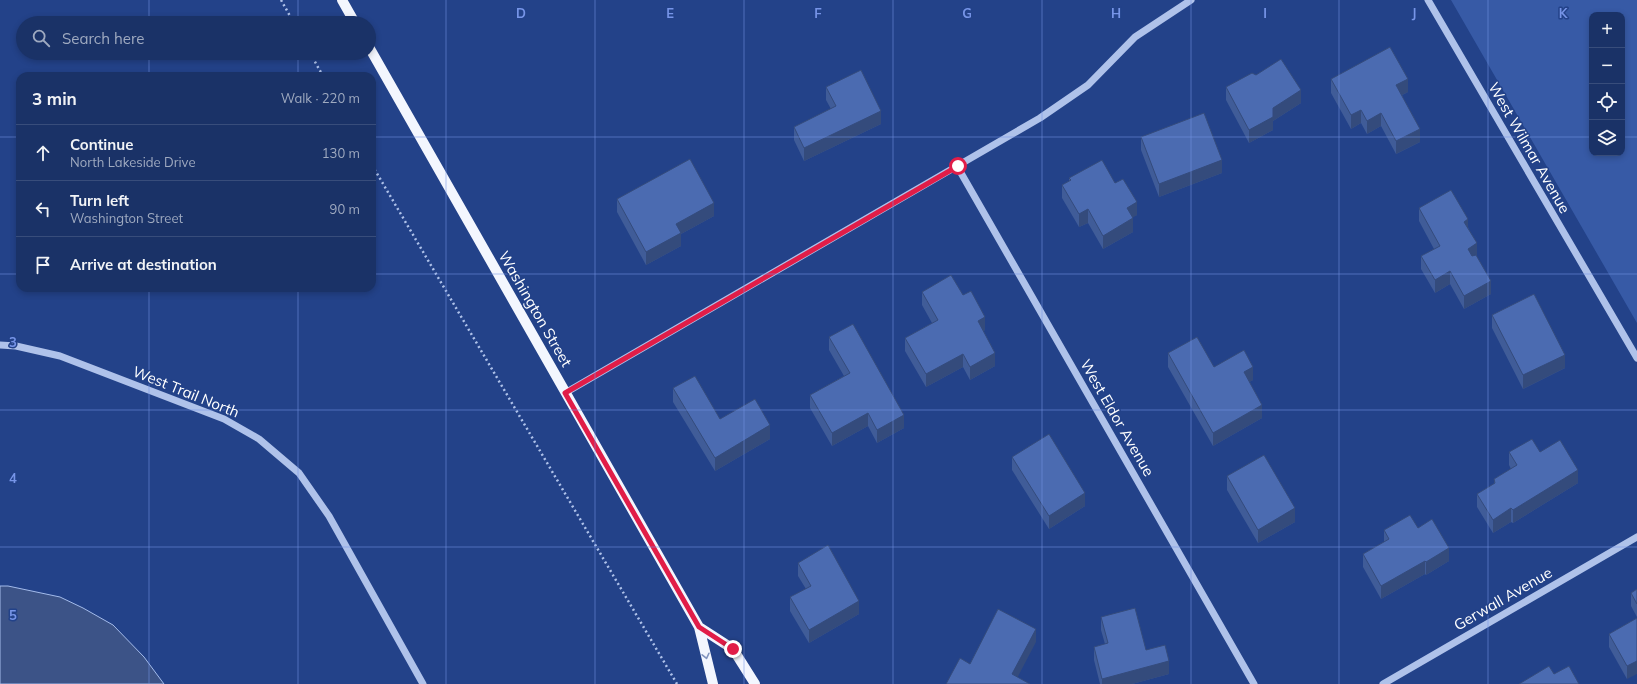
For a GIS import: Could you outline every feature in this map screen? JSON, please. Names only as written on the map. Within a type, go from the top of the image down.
[{"type":"main road","points":[[342,0],[351,16]]},
{"type":"main road","name":"Washington Street","points":[[376,59],[699,627],[713,684]]},
{"type":"main road","name":"Washington Street","points":[[699,627],[733,649],[755,684]]},
{"type":"street","points":[[565,393],[1040,118],[1088,85],[1136,36],[1191,0]]},
{"type":"street","name":"West Wilmar Avenue","points":[[1428,0],[1637,358]]},
{"type":"street","name":"West Eldor Avenue","points":[[958,166],[1254,684]]},
{"type":"street","name":"West Trail North","points":[[0,345],[16,346],[60,356],[224,419],[260,439],[299,473],[329,516],[423,684]]},
{"type":"street","name":"Gerwall Avenue","points":[[1383,684],[1637,537]]},
{"type":"path","points":[[281,0],[290,16]]},
{"type":"path","points":[[314,60],[321,72]]},
{"type":"path","points":[[376,172],[677,684]]},
{"type":"shaded area","points":[[1451,0],[1637,0],[1637,323]]},
{"type":"shaded area","points":[[0,586],[8,586],[60,597],[113,625],[144,657],[164,684],[0,684]]},
{"type":"building","points":[[1390,47],[1408,79],[1396,85],[1420,129],[1396,141],[1381,113],[1367,121],[1361,110],[1351,115],[1331,79]]},
{"type":"building","points":[[1281,59],[1301,90],[1273,108],[1273,117],[1249,130],[1226,87],[1252,73],[1256,75]]},
{"type":"building","points":[[861,70],[881,111],[804,148],[794,127],[836,106],[826,87]]},
{"type":"building","points":[[1204,113],[1222,160],[1159,184],[1141,137]]},
{"type":"building","points":[[690,159],[714,203],[676,224],[681,233],[646,252],[617,199]]},
{"type":"building","points":[[1102,160],[1115,183],[1123,179],[1137,202],[1127,208],[1133,218],[1103,236],[1088,209],[1079,214],[1062,185],[1071,180],[1069,178]]},
{"type":"building","points":[[1451,190],[1468,219],[1464,222],[1477,243],[1468,249],[1472,256],[1476,255],[1491,281],[1464,296],[1450,271],[1435,280],[1421,256],[1440,246],[1419,208]]},
{"type":"building","points":[[951,275],[963,295],[971,291],[985,317],[978,321],[995,353],[970,367],[963,354],[926,374],[905,338],[938,320],[922,292]]},
{"type":"building","points":[[1534,294],[1565,355],[1523,375],[1492,315]]},
{"type":"building","points":[[853,324],[904,415],[877,430],[868,413],[832,433],[810,395],[850,373],[829,337]]},
{"type":"building","points":[[1197,337],[1214,367],[1244,350],[1253,367],[1244,372],[1262,405],[1213,433],[1168,353]]},
{"type":"building","points":[[695,376],[720,419],[755,399],[770,425],[715,458],[673,388]]},
{"type":"building","points":[[1049,434],[1085,493],[1049,516],[1012,457]]},
{"type":"building","points":[[1532,439],[1540,452],[1560,440],[1578,470],[1513,510],[1511,508],[1493,520],[1477,494],[1495,483],[1494,479],[1517,465],[1509,452]]},
{"type":"building","points":[[1264,455],[1295,508],[1258,530],[1227,476]]},
{"type":"building","points":[[1410,515],[1418,528],[1432,519],[1449,548],[1381,586],[1363,554],[1389,539],[1384,530]]},
{"type":"building","points":[[828,545],[859,601],[809,630],[790,597],[811,586],[798,563]]},
{"type":"building","points":[[1637,589],[1637,604],[1631,593]]},
{"type":"building","points":[[1135,608],[1146,650],[1165,645],[1169,661],[1102,679],[1094,647],[1108,643],[1101,617]]},
{"type":"building","points":[[998,609],[1036,629],[1012,674],[1030,684],[946,684],[960,658],[970,664]]},
{"type":"building","points":[[1637,618],[1637,661],[1627,666],[1609,634]]},
{"type":"building","points":[[1549,666],[1554,674],[1569,666],[1579,684],[1519,684]]},
{"type":"route","points":[[733,649],[699,627],[565,393],[958,166]]}]
